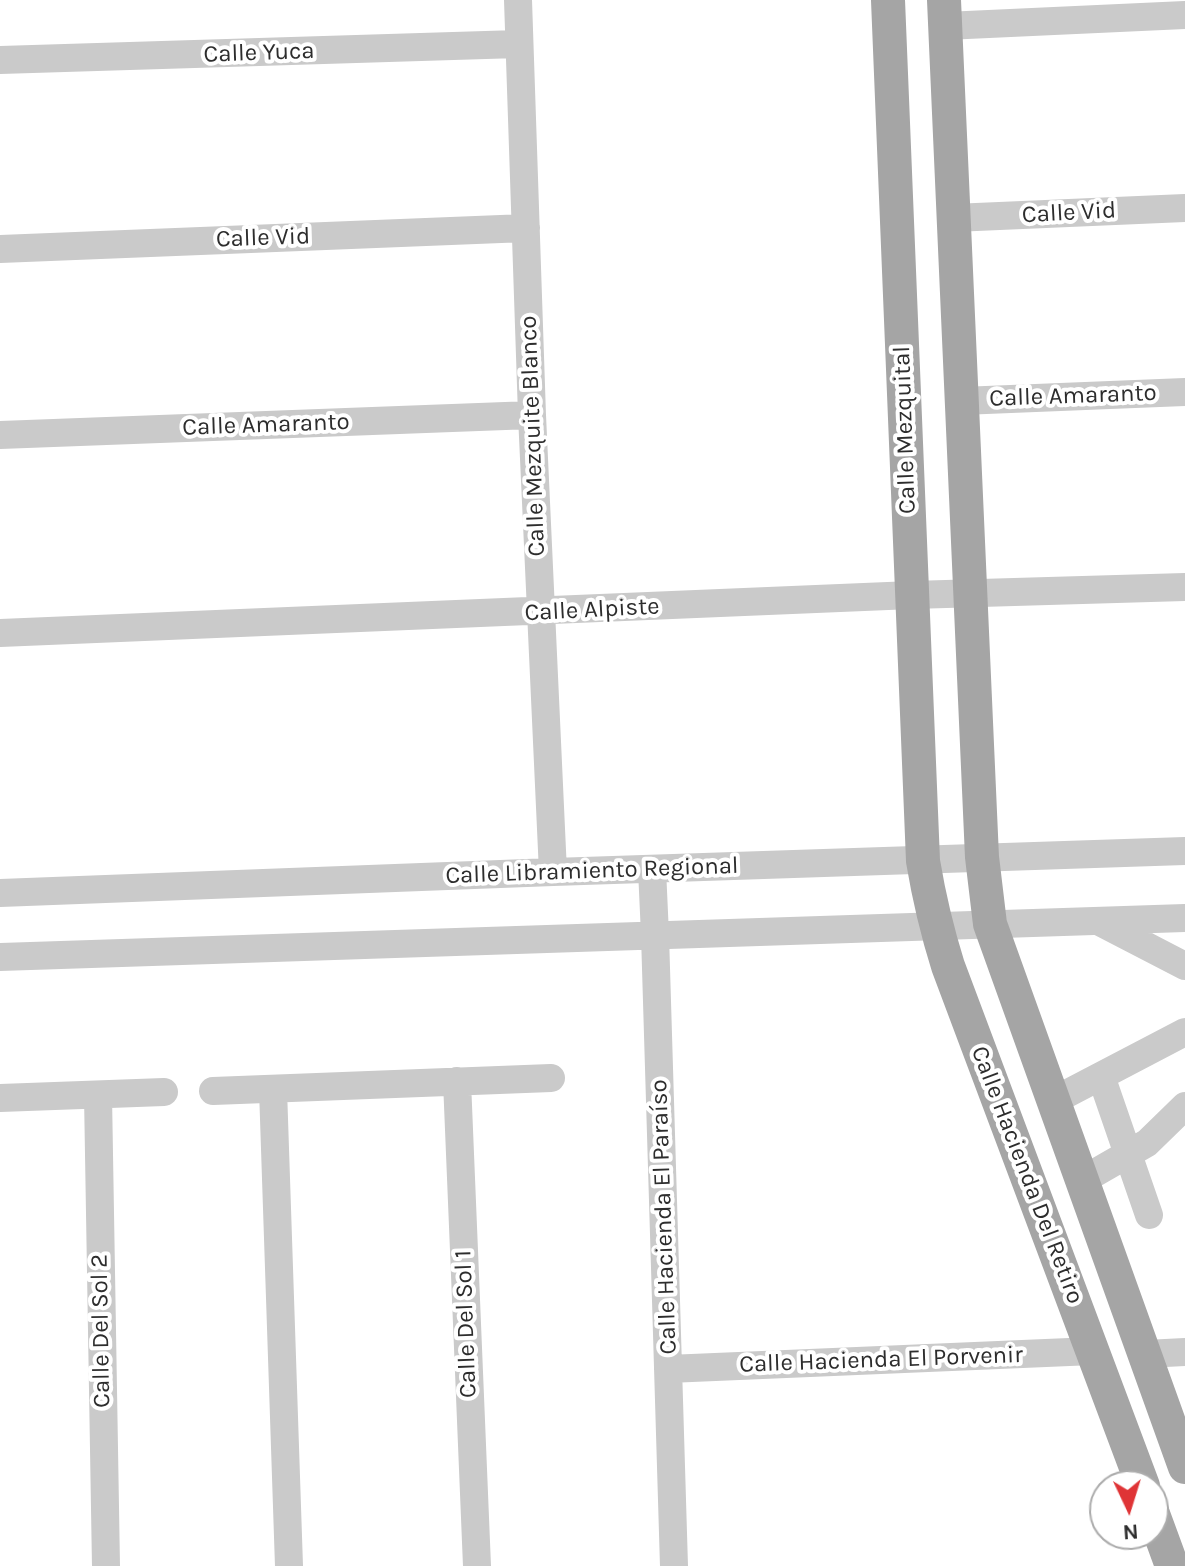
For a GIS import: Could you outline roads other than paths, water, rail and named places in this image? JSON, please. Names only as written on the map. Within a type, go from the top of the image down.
[{"type":"main road","name":"Calle Mezquital","points":[[888,0],[923,861]]},
{"type":"main road","points":[[944,13],[982,857]]},
{"type":"main road","name":"Calle Hacienda Del Retiro","points":[[982,857],[990,924],[1185,1467]]},
{"type":"main road","name":"Calle Hacienda Del Retiro","points":[[923,861],[935,926],[948,966],[1137,1470]]},
{"type":"street","name":"Calle Mezquite Blanco","points":[[518,0],[532,415],[553,872]]},
{"type":"street","points":[[944,13],[1185,15]]},
{"type":"street","name":"Calle Yuca","points":[[0,60],[518,44]]},
{"type":"street","name":"Calle Vid","points":[[953,218],[1185,208]]},
{"type":"street","name":"Calle Vid","points":[[0,249],[526,228]]},
{"type":"street","name":"Calle Amaranto","points":[[961,401],[1185,392]]},
{"type":"street","name":"Calle Amaranto","points":[[0,435],[532,415]]},
{"type":"street","name":"Calle Alpiste","points":[[0,633],[912,595],[1185,587]]},
{"type":"street","name":"Calle Libramiento Regional","points":[[0,893],[1185,851]]},
{"type":"street","name":"Calle Hacienda El Paraíso","points":[[652,869],[674,1566]]},
{"type":"street","points":[[0,957],[1185,918]]},
{"type":"street","points":[[1098,921],[1185,966]]},
{"type":"street","points":[[1053,1101],[1185,1032]]},
{"type":"street","points":[[1101,1076],[1149,1215]]},
{"type":"street","points":[[213,1091],[551,1078]]},
{"type":"street","name":"Calle Del Sol 1","points":[[457,1081],[477,1566]]},
{"type":"street","points":[[273,1089],[289,1566]]},
{"type":"street","points":[[0,1098],[164,1092]]},
{"type":"street","name":"Calle Del Sol 2","points":[[98,1095],[106,1566]]},
{"type":"street","points":[[1081,1181],[1147,1143],[1185,1106]]},
{"type":"street","name":"Calle Hacienda El Porvenir","points":[[668,1369],[1093,1351]]},
{"type":"street","points":[[1146,1354],[1185,1352]]}]
